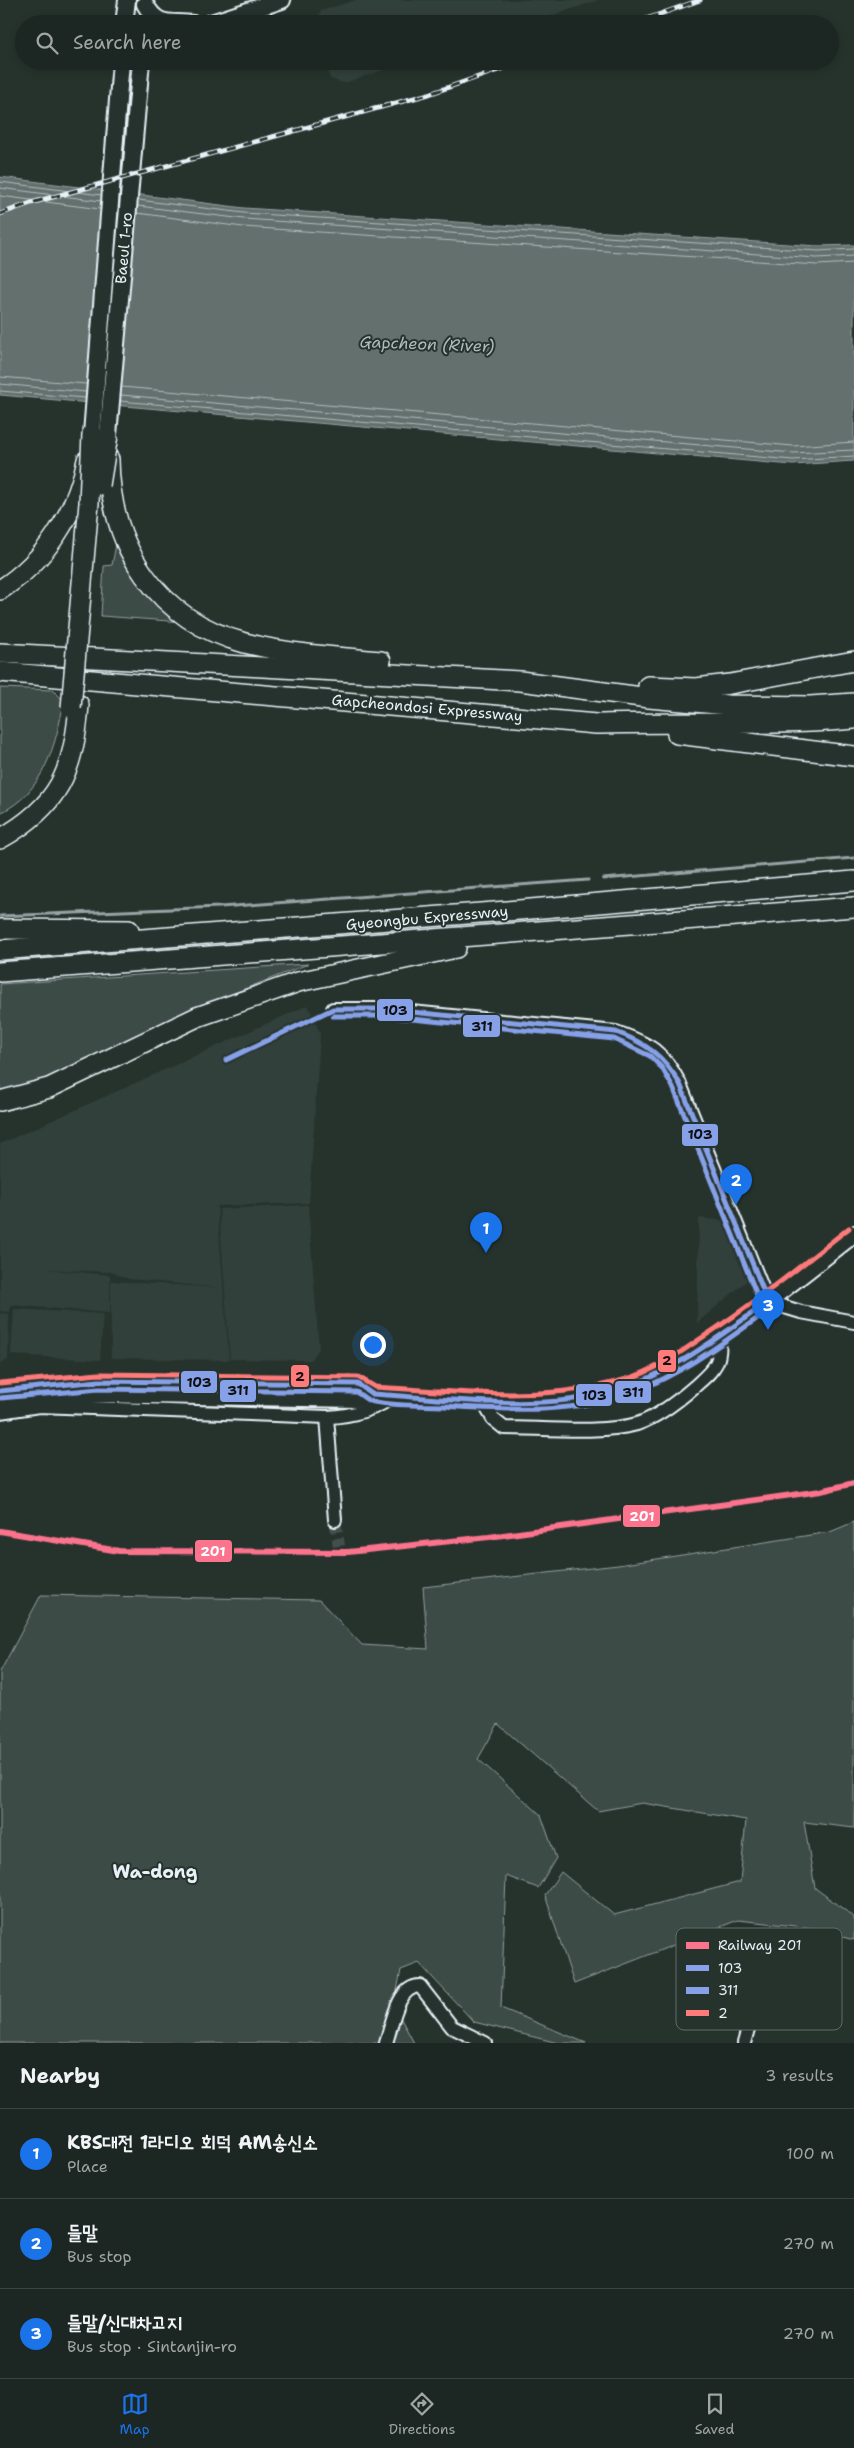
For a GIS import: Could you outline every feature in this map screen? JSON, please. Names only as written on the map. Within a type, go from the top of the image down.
[{"type":"highway","points":[[0,590],[45,554],[68,516],[100,435]]},
{"type":"highway","points":[[100,435],[121,535],[132,558],[150,583],[167,601],[197,623],[220,635],[244,643],[281,650],[459,669],[520,681]]},
{"type":"highway","points":[[0,840],[33,819],[57,790],[72,758],[76,739],[75,707],[88,512],[100,435]]},
{"type":"highway","name":"Gapcheondosi Expressway","points":[[0,653],[520,681],[574,686],[649,698],[728,705],[810,706],[854,703]]},
{"type":"highway","points":[[574,686],[696,688],[730,684],[854,661]]},
{"type":"highway","name":"Gapcheondosi Expressway","points":[[0,672],[181,686],[596,724],[659,722],[732,725],[854,720]]},
{"type":"highway","points":[[0,682],[181,686]]},
{"type":"highway","points":[[0,828],[25,814],[47,788],[61,757],[75,707]]},
{"type":"highway","points":[[596,724],[854,756]]},
{"type":"highway","name":"Gyeongbu Expressway","points":[[0,950],[262,931],[854,881]]},
{"type":"highway","name":"Gyeongbu Expressway","points":[[0,972],[524,934],[854,907]]},
{"type":"highway","points":[[0,929],[262,931]]},
{"type":"highway","points":[[0,1101],[49,1088],[197,1017],[298,982],[524,934]]},
{"type":"main road","points":[[125,15],[126,0]]},
{"type":"main road","points":[[236,15],[282,0]]},
{"type":"main road","points":[[145,15],[146,2]]},
{"type":"main road","points":[[146,2],[152,15]]},
{"type":"main road","name":"Baeul 1-ro","points":[[100,435],[120,70]]},
{"type":"main road","name":"Baeul 1-ro","points":[[100,435],[137,100],[142,70]]},
{"type":"main road","points":[[0,1403],[37,1396],[336,1391],[358,1384],[372,1394],[482,1400],[548,1400],[591,1395],[630,1386],[673,1366],[768,1302],[854,1234]]},
{"type":"main road","points":[[0,1391],[99,1381],[336,1391]]},
{"type":"street","points":[[333,1009],[381,1010],[616,1032],[645,1042],[669,1063],[680,1084],[768,1302],[801,1312],[854,1322]]},
{"type":"street","points":[[482,1400],[493,1419],[504,1428],[618,1428],[639,1423],[669,1407],[713,1371],[721,1353],[719,1336]]},
{"type":"street","points":[[0,1412],[39,1406],[333,1417],[379,1407],[396,1395]]},
{"type":"street","points":[[333,1417],[335,1520]]},
{"type":"street","points":[[386,2043],[395,2014],[405,1992],[413,1986],[420,1986],[452,2027],[485,2043]]},
{"type":"street","points":[[744,2043],[748,2030]]},
{"type":"shaded area","points":[[356,0],[599,0],[553,15],[319,15],[321,11]]},
{"type":"shaded area","points":[[327,70],[384,70],[344,83],[330,79]]},
{"type":"shaded area","points":[[117,539],[183,622],[101,616],[104,566],[112,565]]},
{"type":"shaded area","points":[[0,688],[53,690],[64,701],[57,734],[46,766],[27,793],[15,804],[0,813]]},
{"type":"shaded area","points":[[308,964],[173,1017],[47,1079],[0,1094],[0,984]]},
{"type":"shaded area","points":[[308,1005],[320,1033],[309,1203],[217,1206],[229,1360],[111,1358],[111,1281],[222,1288],[129,1279],[111,1272],[43,1269],[110,1275],[110,1313],[11,1305],[10,1312],[0,1311],[0,1144]]},
{"type":"shaded area","points":[[308,1205],[319,1349],[311,1360],[230,1359],[219,1209]]},
{"type":"shaded area","points":[[699,1218],[726,1221],[750,1278],[697,1323]]},
{"type":"shaded area","points":[[14,1309],[103,1314],[100,1360],[11,1355]]},
{"type":"shaded area","points":[[0,1313],[9,1314],[8,1360],[0,1363]]},
{"type":"shaded area","points":[[854,1522],[854,1828],[804,1822],[815,1888],[854,1917],[854,1940],[842,1937],[842,1928],[809,1928],[738,1920],[718,1928],[676,1928],[676,1944],[574,1984],[545,1895],[561,1872],[614,1915],[740,1882],[746,1820],[642,1803],[598,1811],[498,1724],[478,1759],[541,1815],[556,1858],[538,1888],[506,1876],[501,2008],[586,2043],[558,2043],[474,2022],[419,1963],[401,1970],[394,2006],[414,2043],[0,2043],[0,1672],[41,1595],[319,1600],[362,1645],[428,1649],[423,1587],[618,1565],[830,1532]]},
{"type":"water","name":"Gapcheon (River)","points":[[0,177],[244,208],[818,246],[854,245],[854,461],[793,465],[0,395]]},
{"type":"waterway","points":[[603,879],[854,858]]},
{"type":"waterway","points":[[0,916],[220,907],[588,880]]},
{"type":"tunnel","points":[[335,1520],[339,1546]]},
{"type":"railway","points":[[658,15],[700,0]]},
{"type":"railway","points":[[0,214],[31,203],[429,94],[498,70]]},
{"type":"rail line","name":"201","points":[[0,1531],[119,1551],[348,1552],[489,1537],[821,1491],[854,1483]]},
{"type":"transit line","name":"103","points":[[226,1060],[333,1009],[381,1009],[616,1032],[627,1036],[661,1058],[680,1084],[768,1302]]},
{"type":"transit line","name":"311","points":[[333,1016],[381,1016],[614,1039],[650,1056],[662,1068],[673,1087],[761,1305]]},
{"type":"transit line","name":"2","points":[[0,1383],[99,1374],[358,1377],[375,1387],[502,1394],[565,1391],[596,1386],[637,1376],[674,1356],[757,1299],[849,1228]]},
{"type":"transit line","name":"103","points":[[0,1391],[99,1381],[358,1384],[372,1394],[437,1399],[503,1403],[569,1400],[601,1394],[632,1385],[650,1377],[703,1348],[768,1302]]},
{"type":"transit line","name":"311","points":[[1,1398],[99,1389],[356,1392],[373,1402],[392,1404],[492,1409],[565,1407],[613,1399],[654,1383],[707,1354],[772,1308]]},
{"type":"place","name":"들말","points":[[736,1205]]},
{"type":"place","name":"KBS대전 1라디오 회덕 AM송신소","points":[[486,1253]]},
{"type":"place","name":"들말/신대차고지","points":[[768,1330]]},
{"type":"district","name":"Wa-dong","points":[[155,1872]]}]
